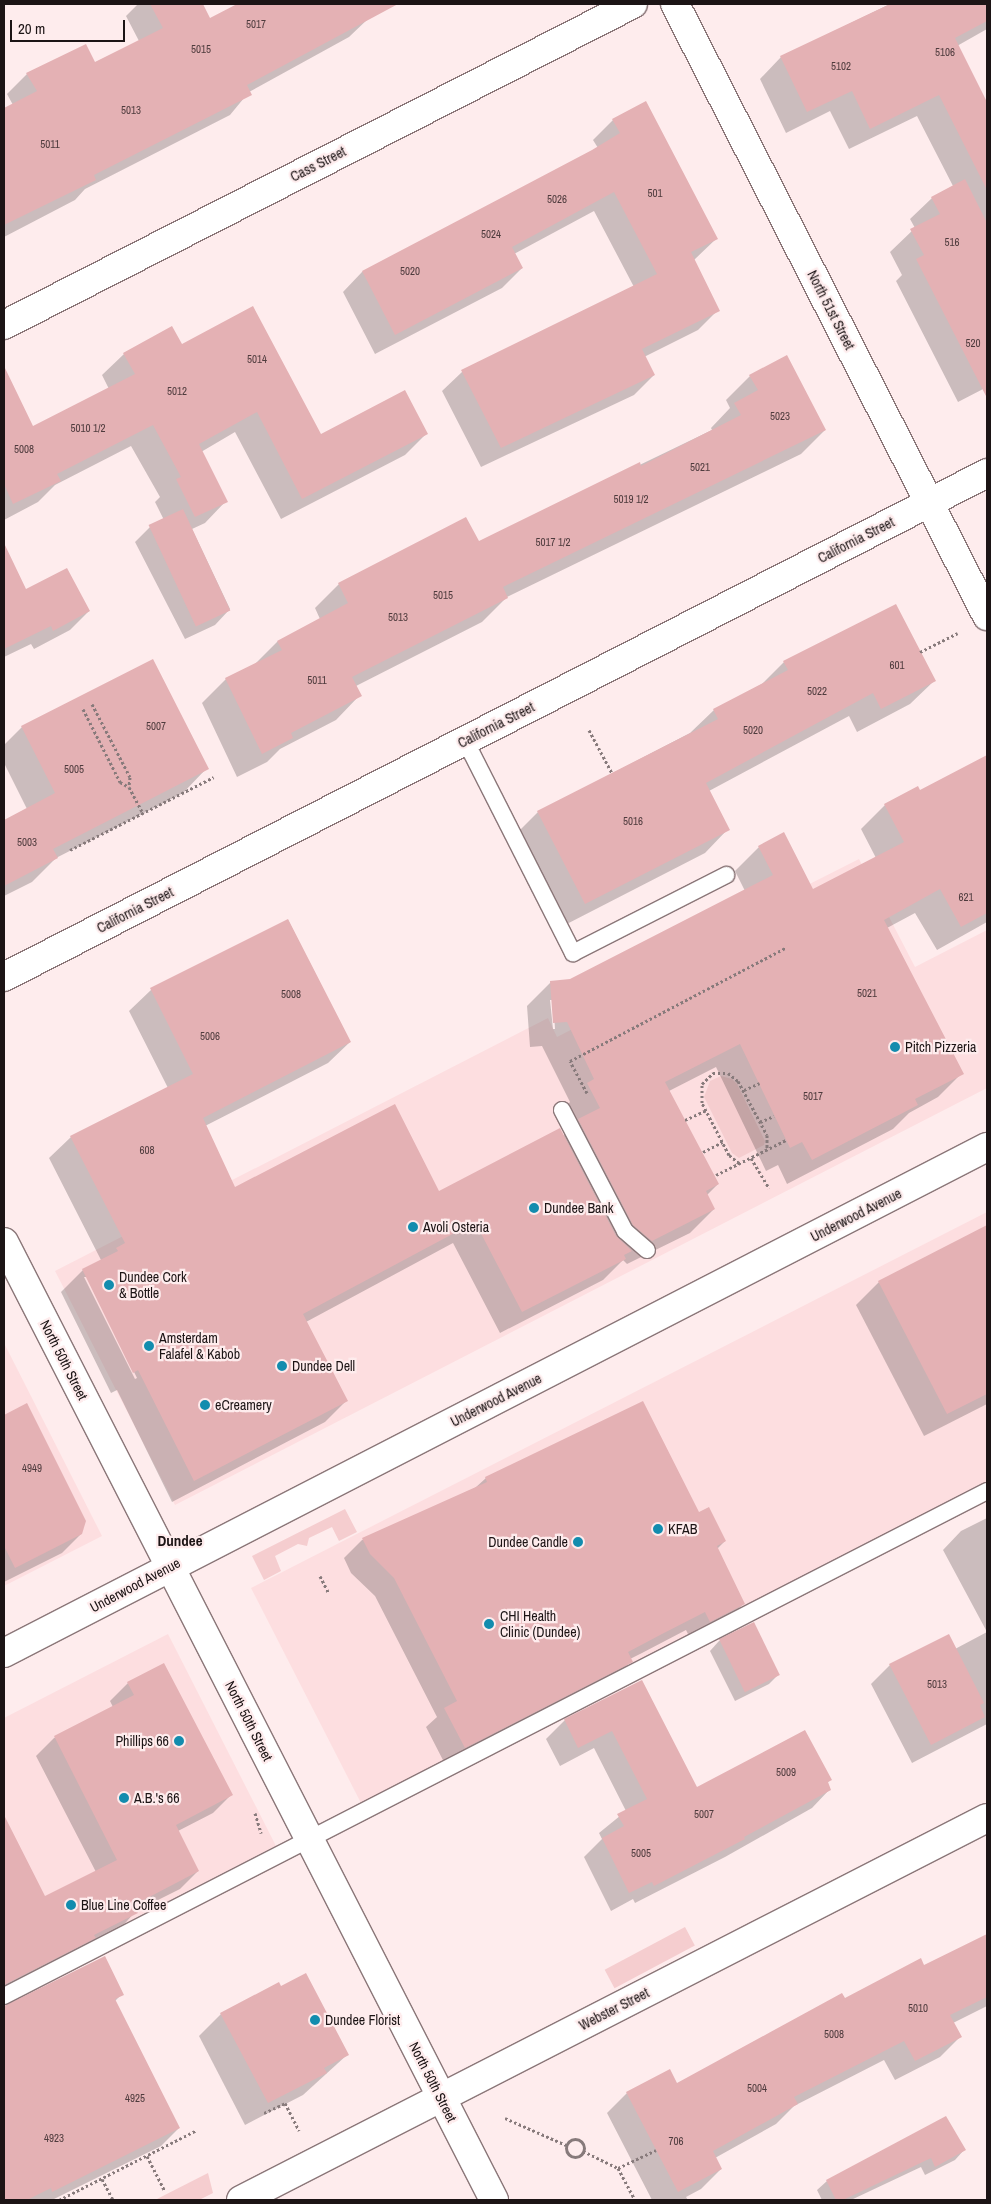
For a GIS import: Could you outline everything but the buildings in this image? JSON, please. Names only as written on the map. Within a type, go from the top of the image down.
[{"type":"street","name":"Cass Street","points":[[4,324],[633,4]]},
{"type":"street","name":"North 51st Street","points":[[675,4],[930,502],[977,622]]},
{"type":"street","name":"California Street","points":[[4,977],[987,473]]},
{"type":"street","name":"Underwood Avenue","points":[[4,1653],[987,1147]]},
{"type":"street","name":"North 50th Street","points":[[4,1242],[494,2200]]},
{"type":"street","name":"Webster Street","points":[[241,2200],[987,1818]]},
{"type":"lane","points":[[465,740],[573,953],[726,875]]},
{"type":"lane","points":[[562,1110],[625,1231],[647,1250]]},
{"type":"lane","points":[[4,1996],[310,1841],[987,1491]]},
{"type":"path","points":[[920,652],[977,622]]},
{"type":"path","points":[[92,704],[130,777],[129,787],[142,813]]},
{"type":"path","points":[[83,709],[120,782],[129,787]]},
{"type":"path","points":[[589,730],[612,773]]},
{"type":"path","points":[[70,850],[214,777]]},
{"type":"path","points":[[570,1060],[785,948]]},
{"type":"path","points":[[739,1164],[729,1155],[706,1110],[700,1090],[710,1075],[728,1073],[744,1090],[767,1135],[767,1149]]},
{"type":"path","points":[[744,1090],[760,1082]]},
{"type":"path","points":[[685,1120],[706,1110]]},
{"type":"path","points":[[760,1122],[774,1116]]},
{"type":"path","points":[[716,1175],[786,1140]]},
{"type":"path","points":[[703,1152],[723,1142]]},
{"type":"path","points":[[751,1158],[769,1188]]},
{"type":"path","points":[[320,1576],[328,1592]]},
{"type":"path","points":[[264,2113],[285,2103],[293,2119]]},
{"type":"path","points":[[505,2118],[566,2145],[570,2156],[576,2158],[583,2151],[583,2143],[578,2140],[571,2139],[566,2145]]},
{"type":"path","points":[[59,2200],[195,2131]]},
{"type":"path","points":[[618,2168],[656,2150]]},
{"type":"path","points":[[583,2151],[618,2168],[635,2200]]},
{"type":"path","points":[[147,2156],[165,2191]]},
{"type":"path","points":[[102,2178],[113,2200]]},
{"type":"shaded area","points":[[859,859],[915,967],[987,930],[987,1088],[175,1505],[55,1271],[548,1018],[557,1037],[774,926],[764,907]]},
{"type":"shaded area","points":[[721,1076],[732,1079],[737,1084],[765,1141],[764,1145],[739,1158],[732,1153],[704,1097],[710,1081]]},
{"type":"shaded area","points":[[987,1212],[987,1485],[362,1805],[251,1588]]},
{"type":"shaded area","points":[[4,1343],[102,1536],[4,1586]]},
{"type":"shaded area","points":[[345,1509],[357,1532],[339,1541],[332,1527],[309,1538],[307,1546],[298,1544],[275,1556],[281,1571],[264,1580],[252,1556]]},
{"type":"shaded area","points":[[168,1634],[276,1846],[4,1985],[4,1718]]},
{"type":"shaded area","points":[[685,1927],[695,1946],[615,1988],[605,1970]]},
{"type":"shaded area","points":[[208,2173],[213,2193],[199,2200],[155,2200]]},
{"type":"place","name":"Pitch Pizzeria","points":[[895,1047]]},
{"type":"place","name":"Dundee Bank","points":[[534,1208]]},
{"type":"place","name":"Avoli Osteria","points":[[413,1227]]},
{"type":"place","name":"Dundee Cork & Bottle","points":[[109,1285]]},
{"type":"place","name":"Amsterdam Falafel & Kabob","points":[[149,1346]]},
{"type":"place","name":"Dundee Dell","points":[[282,1366]]},
{"type":"place","name":"eCreamery","points":[[205,1405]]},
{"type":"place","name":"KFAB","points":[[658,1529]]},
{"type":"place","name":"Dundee Candle","points":[[578,1542]]},
{"type":"place","name":"CHI Health Clinic (Dundee)","points":[[489,1624]]},
{"type":"place","name":"Phillips 66","points":[[179,1741]]},
{"type":"place","name":"A.B.'s 66","points":[[124,1798]]},
{"type":"place","name":"Blue Line Coffee","points":[[71,1905]]},
{"type":"place","name":"Dundee Florist","points":[[315,2020]]},
{"type":"district","name":"Dundee","points":[[180,1541]]}]
